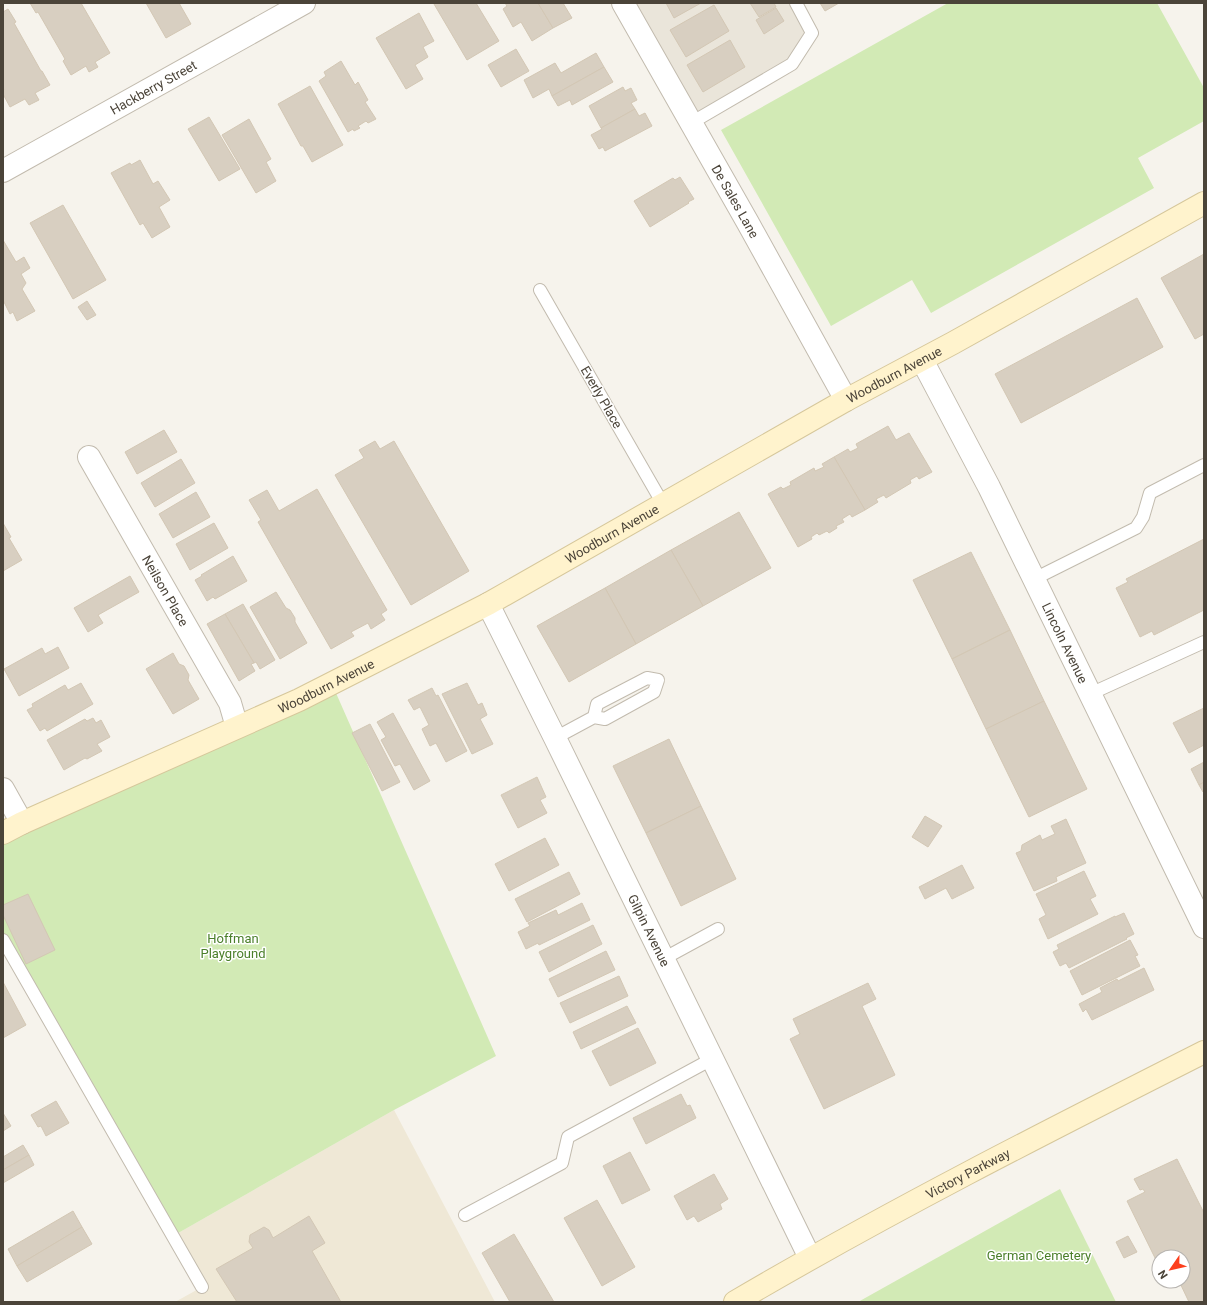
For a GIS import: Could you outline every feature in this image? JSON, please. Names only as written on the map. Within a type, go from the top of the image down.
[{"type":"street","name":"Hackberry Street","points":[[3,171],[304,3]]},
{"type":"street","name":"De Sales Lane","points":[[623,3],[846,400]]},
{"type":"street","name":"Woodburn Avenue","points":[[12,828],[332,684],[488,604],[846,400],[922,360],[1204,203]]},
{"type":"street","name":"Lincoln Avenue","points":[[922,360],[989,487],[1204,927]]},
{"type":"street","name":"Neilson Place","points":[[89,457],[230,703],[237,727]]},
{"type":"street","name":"Gilpin Avenue","points":[[488,604],[810,1258]]},
{"type":"street","points":[[3,789],[12,828]]},
{"type":"street","name":"Victory Parkway","points":[[735,1302],[810,1258],[1021,1145],[1204,1052]]},
{"type":"lane","points":[[691,123],[792,64],[812,33],[796,3]]},
{"type":"lane","name":"Everly Place","points":[[540,290],[663,504]]},
{"type":"lane","points":[[1034,579],[1136,528],[1143,517],[1150,493],[1204,465]]},
{"type":"lane","points":[[1090,694],[1204,642]]},
{"type":"lane","points":[[555,738],[594,717],[605,719],[654,692],[658,680],[647,678],[597,704],[594,717]]},
{"type":"lane","points":[[663,959],[718,929]]},
{"type":"lane","points":[[3,940],[202,1287]]},
{"type":"lane","points":[[465,1215],[562,1163],[568,1137],[712,1059]]},
{"type":"shaded area","points":[[623,3],[796,3],[812,33],[792,64],[691,123]]},
{"type":"shaded area","points":[[394,1110],[495,1302],[175,1302],[202,1287],[173,1236]]},
{"type":"green space","points":[[948,3],[1157,3],[1204,88],[1204,121],[1138,158],[1154,188],[931,313],[912,280],[831,326],[721,130]]},
{"type":"green space","name":"Hoffman Playground","points":[[332,684],[496,1056],[394,1110],[173,1236],[3,940],[3,833]]},
{"type":"green space","name":"German Cemetery","points":[[1060,1189],[1116,1302],[858,1302]]},
{"type":"building","points":[[30,3],[81,3],[110,53],[95,62],[98,67],[89,72],[86,66],[71,75],[63,61],[65,59],[38,12],[36,13]]},
{"type":"building","points":[[146,3],[179,3],[191,24],[166,38]]},
{"type":"building","points":[[476,3],[499,41],[467,60],[434,4]]},
{"type":"building","points":[[505,3],[538,3],[553,28],[532,41],[521,22],[513,27],[503,9],[507,6]]},
{"type":"building","points":[[538,3],[563,3],[572,18],[553,28]]},
{"type":"building","points":[[666,3],[701,3],[674,18]]},
{"type":"building","points":[[750,3],[774,3],[776,7],[759,17]]},
{"type":"building","points":[[820,3],[839,3],[825,11]]},
{"type":"building","points":[[714,5],[729,31],[686,57],[670,30]]},
{"type":"building","points":[[776,8],[784,21],[764,34],[756,20]]},
{"type":"building","points":[[8,9],[16,22],[14,23],[50,85],[35,93],[39,100],[29,105],[25,99],[10,107],[3,94],[3,12]]},
{"type":"building","points":[[419,13],[434,41],[423,47],[428,57],[415,65],[423,79],[406,89],[376,38]]},
{"type":"building","points":[[730,40],[745,67],[703,92],[687,65]]},
{"type":"building","points":[[516,49],[529,71],[501,87],[488,65]]},
{"type":"building","points":[[596,53],[604,67],[552,96],[549,89],[533,98],[524,80],[555,63],[561,73]]},
{"type":"building","points":[[341,61],[355,85],[358,82],[368,100],[365,102],[376,119],[368,123],[366,121],[358,126],[360,128],[354,131],[353,129],[348,132],[319,81],[326,76],[324,72]]},
{"type":"building","points":[[604,67],[613,82],[572,105],[570,100],[558,106],[552,96]]},
{"type":"building","points":[[310,86],[343,145],[312,162],[303,146],[301,146],[278,104]]},
{"type":"building","points":[[623,87],[625,91],[631,88],[637,100],[631,103],[635,109],[601,128],[589,106]]},
{"type":"building","points":[[635,109],[639,116],[645,113],[652,126],[605,151],[603,147],[599,149],[591,135]]},
{"type":"building","points":[[209,117],[240,169],[219,181],[188,129]]},
{"type":"building","points":[[249,119],[271,159],[266,162],[276,181],[256,193],[222,135]]},
{"type":"building","points":[[140,160],[153,184],[158,181],[170,200],[159,207],[170,227],[152,238],[143,223],[140,225],[111,173],[130,163],[131,165]]},
{"type":"building","points":[[680,177],[694,199],[650,227],[634,201],[673,178],[675,180]]},
{"type":"building","points":[[63,205],[106,280],[73,299],[30,223]]},
{"type":"building","points":[[3,240],[16,262],[24,257],[30,268],[21,274],[26,283],[22,289],[35,311],[17,321],[13,312],[10,314],[3,300]]},
{"type":"building","points":[[1204,254],[1204,334],[1195,339],[1161,278]]},
{"type":"building","points":[[1137,298],[1163,347],[1021,423],[995,374]]},
{"type":"building","points":[[87,301],[96,315],[87,320],[78,307]]},
{"type":"building","points":[[888,426],[896,440],[909,433],[932,472],[919,479],[917,476],[910,480],[911,483],[886,498],[884,495],[876,499],[878,502],[865,510],[834,457],[848,449],[850,452],[858,448],[856,444]]},
{"type":"building","points":[[164,430],[177,452],[137,474],[125,452]]},
{"type":"building","points":[[375,441],[380,449],[394,441],[469,571],[411,605],[335,475],[364,458],[359,450]]},
{"type":"building","points":[[834,457],[865,510],[852,517],[850,514],[842,519],[844,522],[836,526],[837,528],[829,533],[827,531],[819,535],[817,533],[811,537],[812,539],[798,547],[768,494],[781,487],[783,489],[791,485],[790,482],[814,468],[815,471],[824,467],[822,464]]},
{"type":"building","points":[[181,459],[195,483],[155,507],[141,483]]},
{"type":"building","points":[[317,489],[387,610],[381,614],[385,620],[371,629],[368,623],[351,632],[354,636],[331,649],[258,522],[261,520],[249,500],[267,490],[279,511]]},
{"type":"building","points":[[196,492],[210,517],[173,538],[159,514]]},
{"type":"building","points":[[739,512],[771,568],[703,606],[671,550]]},
{"type":"building","points":[[3,523],[11,537],[9,538],[22,560],[3,571]]},
{"type":"building","points":[[214,523],[228,548],[190,570],[176,544]]},
{"type":"building","points":[[1204,539],[1204,610],[1154,635],[1152,631],[1140,637],[1116,588],[1128,582],[1126,579]]},
{"type":"building","points":[[671,550],[703,606],[636,644],[605,588]]},
{"type":"building","points":[[971,552],[1010,630],[952,659],[913,580]]},
{"type":"building","points":[[233,556],[247,581],[215,599],[213,597],[207,601],[195,580]]},
{"type":"building","points":[[130,576],[139,592],[98,615],[103,623],[88,632],[74,608]]},
{"type":"building","points":[[605,588],[636,644],[569,682],[537,626]]},
{"type":"building","points":[[276,592],[286,608],[290,610],[295,618],[295,622],[307,643],[280,659],[250,607]]},
{"type":"building","points":[[243,604],[275,660],[260,669],[256,662],[254,663],[225,614]]},
{"type":"building","points":[[225,614],[254,663],[251,664],[255,671],[239,681],[207,624]]},
{"type":"building","points":[[1010,630],[1044,701],[986,729],[952,659]]},
{"type":"building","points":[[58,647],[69,668],[19,696],[4,669],[42,648],[45,654]]},
{"type":"building","points":[[173,653],[179,664],[184,666],[189,675],[188,680],[199,699],[173,714],[146,669]]},
{"type":"building","points":[[81,683],[93,704],[47,731],[45,728],[40,731],[27,710],[33,707],[32,704],[65,685],[68,690]]},
{"type":"building","points":[[467,683],[478,705],[482,703],[487,715],[480,719],[493,744],[472,754],[442,694]]},
{"type":"building","points":[[432,688],[436,696],[438,695],[467,751],[446,762],[436,743],[430,746],[422,729],[429,725],[420,707],[414,710],[408,700]]},
{"type":"building","points":[[1044,701],[1087,789],[1029,817],[986,729]]},
{"type":"building","points":[[1204,708],[1204,745],[1189,753],[1173,723]]},
{"type":"building","points":[[393,713],[430,781],[414,790],[400,764],[395,766],[381,740],[386,737],[377,722]]},
{"type":"building","points":[[93,718],[96,723],[101,720],[110,737],[97,744],[102,751],[87,759],[85,758],[64,770],[47,740],[85,719],[87,721]]},
{"type":"building","points":[[370,724],[400,782],[382,791],[352,733]]},
{"type":"building","points":[[669,739],[701,806],[646,833],[613,766]]},
{"type":"building","points":[[1204,762],[1204,782],[1199,785],[1191,769]]},
{"type":"building","points":[[537,777],[546,797],[540,800],[547,813],[518,828],[501,795]]},
{"type":"building","points":[[1204,782],[1204,791],[1203,792],[1199,785]]},
{"type":"building","points":[[701,806],[736,879],[681,906],[646,833]]},
{"type":"building","points":[[925,816],[942,826],[928,847],[912,837]]},
{"type":"building","points":[[1066,819],[1086,863],[1056,877],[1057,881],[1034,891],[1016,853],[1021,851],[1022,845],[1040,835],[1042,840],[1055,834],[1051,826]]},
{"type":"building","points":[[545,838],[559,865],[509,891],[495,864]]},
{"type":"building","points":[[962,865],[974,888],[952,899],[946,888],[925,899],[919,887]]},
{"type":"building","points":[[1084,871],[1096,896],[1090,899],[1098,914],[1048,939],[1039,919],[1046,915],[1036,894]]},
{"type":"building","points":[[569,872],[580,894],[527,922],[515,899]]},
{"type":"building","points":[[28,894],[55,950],[26,964],[3,915],[3,905]]},
{"type":"building","points":[[582,903],[590,920],[539,945],[538,943],[526,949],[518,932],[530,926],[528,923],[556,910],[558,915]]},
{"type":"building","points":[[1124,913],[1134,934],[1069,968],[1066,963],[1060,966],[1053,952],[1059,949],[1057,945]]},
{"type":"building","points":[[593,925],[602,944],[549,972],[539,952]]},
{"type":"building","points":[[1130,940],[1138,955],[1135,956],[1140,966],[1082,995],[1070,971]]},
{"type":"building","points":[[606,951],[615,970],[558,997],[549,979]]},
{"type":"building","points":[[1144,968],[1154,990],[1092,1020],[1086,1009],[1083,1012],[1079,1004],[1102,992],[1100,988]]},
{"type":"building","points":[[619,976],[628,996],[570,1023],[560,1003]]},
{"type":"building","points":[[3,982],[26,1025],[3,1038]]},
{"type":"building","points":[[868,983],[876,999],[862,1006],[895,1075],[824,1109],[790,1039],[800,1034],[793,1019]]},
{"type":"building","points":[[627,1006],[636,1023],[581,1049],[573,1032]]},
{"type":"building","points":[[638,1028],[656,1063],[610,1086],[592,1051]]},
{"type":"building","points":[[681,1094],[687,1106],[690,1105],[696,1118],[646,1144],[633,1118]]},
{"type":"building","points":[[56,1101],[69,1123],[46,1136],[41,1126],[38,1127],[31,1115]]},
{"type":"building","points":[[3,1113],[11,1126],[3,1131]]},
{"type":"building","points":[[23,1145],[29,1155],[3,1170],[3,1157]]},
{"type":"building","points":[[630,1152],[650,1190],[622,1204],[603,1166]]},
{"type":"building","points":[[29,1155],[34,1165],[3,1183],[3,1170]]},
{"type":"building","points":[[1177,1159],[1204,1213],[1204,1302],[1189,1302],[1183,1289],[1191,1289],[1191,1249],[1151,1250],[1127,1201],[1145,1192],[1143,1189],[1140,1190],[1134,1179]]},
{"type":"building","points":[[714,1174],[728,1199],[720,1204],[722,1209],[698,1222],[694,1216],[687,1220],[674,1196]]},
{"type":"building","points":[[597,1200],[635,1267],[602,1286],[564,1218]]},
{"type":"building","points":[[73,1211],[82,1227],[17,1266],[8,1249]]},
{"type":"building","points":[[309,1216],[325,1243],[312,1251],[341,1302],[237,1302],[216,1269],[253,1248],[249,1242],[250,1235],[264,1227],[269,1230],[273,1238]]},
{"type":"building","points":[[82,1227],[92,1244],[27,1282],[17,1266]]},
{"type":"building","points":[[514,1234],[554,1302],[510,1302],[482,1253]]},
{"type":"building","points":[[1128,1236],[1137,1252],[1124,1258],[1116,1242]]}]
